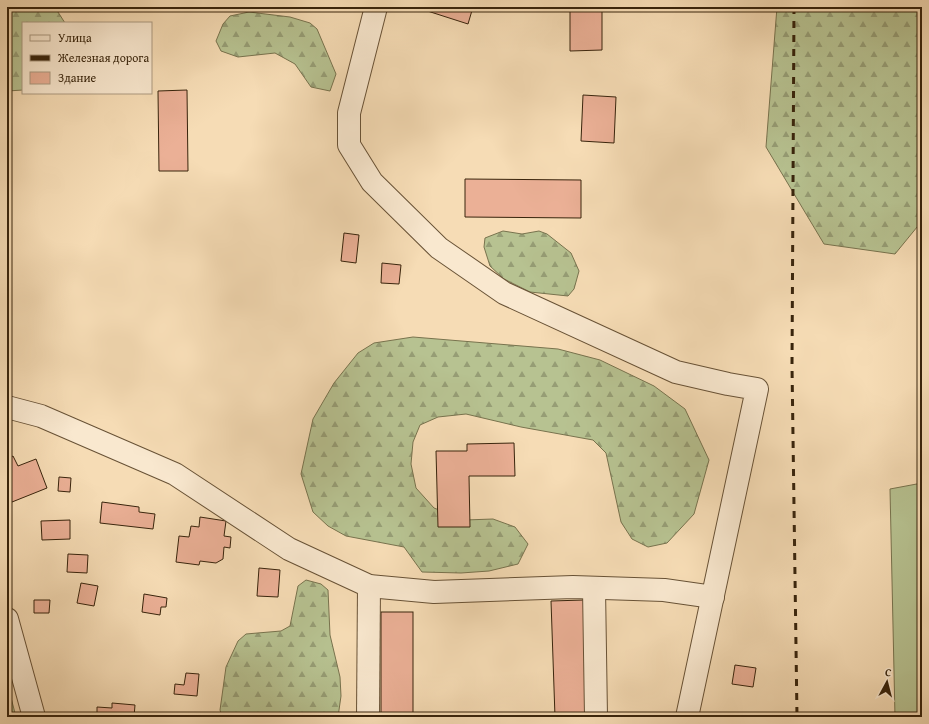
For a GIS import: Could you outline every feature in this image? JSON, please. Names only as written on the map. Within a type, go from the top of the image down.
[{"type":"street","points":[[376,7],[349,113],[349,145],[372,182],[439,248],[504,293],[676,372],[757,389],[687,717]]},
{"type":"street","points":[[7,407],[41,416],[175,474],[289,549],[369,586],[434,592],[594,588],[664,590],[713,597]]},
{"type":"street","points":[[368,717],[369,586]]},
{"type":"street","points":[[594,588],[596,717]]},
{"type":"street","points":[[7,619],[34,717]]},
{"type":"green space","points":[[7,7],[51,7],[58,12],[64,22],[22,22],[22,90],[7,91]]},
{"type":"green space","points":[[777,7],[922,7],[922,221],[895,254],[824,244],[766,147]]},
{"type":"green space","points":[[249,12],[290,17],[310,23],[317,29],[336,74],[330,91],[311,87],[295,64],[275,53],[238,57],[221,51],[216,41],[223,24],[230,16]]},
{"type":"green space","points":[[503,231],[522,234],[539,231],[547,234],[571,253],[579,271],[574,289],[568,296],[530,292],[504,279],[490,266],[484,247],[485,238]]},
{"type":"green space","points":[[413,337],[558,349],[600,360],[654,386],[685,409],[709,460],[694,514],[667,543],[648,547],[632,539],[621,522],[606,453],[593,440],[521,427],[466,414],[438,417],[420,425],[413,442],[411,464],[416,488],[434,508],[465,520],[493,519],[515,527],[528,544],[518,564],[489,571],[461,573],[422,572],[404,547],[346,536],[328,526],[313,512],[301,474],[313,419],[334,383],[358,353],[374,343]]},
{"type":"green space","points":[[922,483],[922,717],[895,717],[890,489]]},
{"type":"green space","points":[[306,580],[321,584],[328,590],[330,635],[340,677],[341,696],[338,717],[284,717],[273,713],[253,717],[222,717],[220,710],[226,667],[238,641],[246,634],[281,631],[290,626],[298,586]]},
{"type":"green space","points":[[7,682],[16,717],[7,717]]},
{"type":"building","points":[[415,7],[473,7],[468,24]]},
{"type":"building","points":[[570,7],[602,7],[602,50],[570,51]]},
{"type":"building","points":[[187,90],[188,171],[159,171],[158,91]]},
{"type":"building","points":[[583,95],[616,97],[614,143],[581,141]]},
{"type":"building","points":[[465,179],[581,180],[581,218],[465,217]]},
{"type":"building","points":[[344,233],[359,235],[356,263],[341,261]]},
{"type":"building","points":[[382,263],[401,265],[399,284],[381,283]]},
{"type":"building","points":[[514,443],[515,476],[469,476],[470,527],[438,527],[436,451],[467,451],[467,444]]},
{"type":"building","points":[[13,456],[18,466],[36,459],[47,488],[7,504],[7,459]]},
{"type":"building","points":[[59,477],[71,478],[70,492],[58,491]]},
{"type":"building","points":[[102,502],[139,507],[139,512],[155,514],[153,529],[100,523]]},
{"type":"building","points":[[200,517],[226,521],[224,536],[231,537],[230,548],[224,547],[223,559],[216,563],[200,561],[199,565],[176,562],[179,536],[189,537],[191,526],[199,527]]},
{"type":"building","points":[[70,520],[70,539],[42,540],[41,521]]},
{"type":"building","points":[[68,554],[88,555],[87,573],[67,572]]},
{"type":"building","points":[[259,568],[280,570],[278,597],[257,596]]},
{"type":"building","points":[[81,583],[98,586],[94,606],[77,603]]},
{"type":"building","points":[[144,594],[167,598],[166,607],[161,607],[160,615],[142,612]]},
{"type":"building","points":[[34,600],[50,600],[49,613],[34,613]]},
{"type":"building","points":[[584,600],[588,717],[555,717],[551,601]]},
{"type":"building","points":[[381,612],[413,612],[413,717],[381,717]]},
{"type":"building","points":[[735,665],[756,668],[753,687],[732,684]]},
{"type":"building","points":[[186,673],[199,674],[197,696],[174,694],[175,684],[184,685]]},
{"type":"building","points":[[112,703],[135,705],[134,717],[111,717],[97,714],[97,707],[112,708]]},
{"type":"railway","points":[[794,7],[792,366],[797,717]]}]
